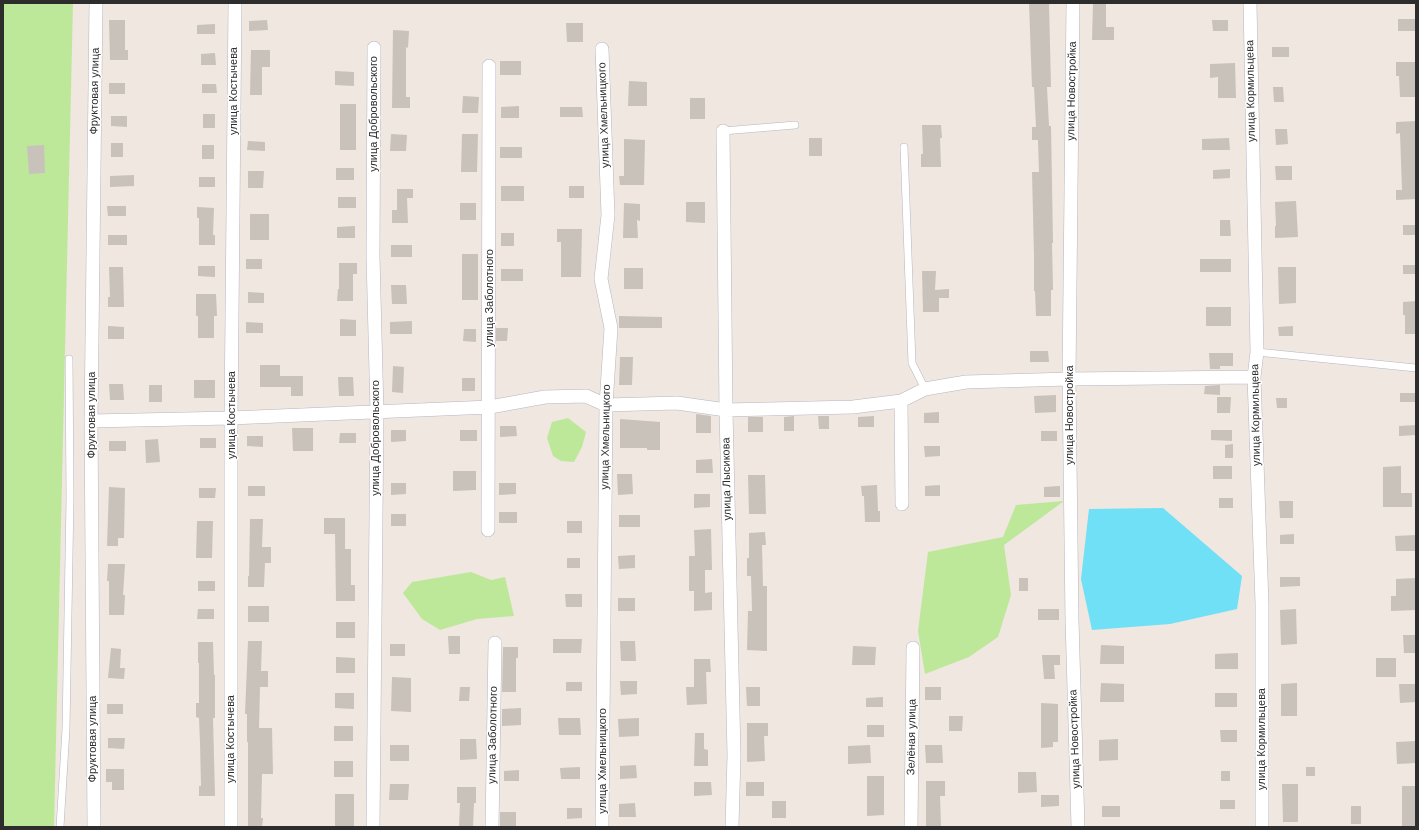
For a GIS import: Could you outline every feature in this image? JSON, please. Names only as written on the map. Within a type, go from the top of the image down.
[{"type":"street","name":"Фруктовая улица","points":[[94,827],[92,421],[96,3]]},
{"type":"street","name":"улица Костычева","points":[[231,827],[231,418],[235,3]]},
{"type":"street","name":"улица Новостройка","points":[[1073,3],[1069,378],[1072,620],[1078,827]]},
{"type":"street","name":"улица Кормильцева","points":[[1250,3],[1257,352],[1254,377],[1262,604],[1262,827]]},
{"type":"street","name":"улица Добровольского","points":[[373,827],[377,412],[373,257],[374,48]]},
{"type":"street","name":"улица Хмельницкого","points":[[602,49],[608,215],[601,279],[611,328],[606,405],[602,827]]},
{"type":"street","name":"улица Заболотного","points":[[488,530],[490,407],[490,66]]},
{"type":"street","name":"улица Лысикова","points":[[723,131],[726,410],[734,755],[732,827]]},
{"type":"street","points":[[92,421],[231,418],[490,407],[551,396],[586,396],[606,405],[677,403],[726,410],[853,407],[901,401],[925,389],[966,382],[1069,378],[1254,377]]},
{"type":"street","points":[[901,401],[902,504]]},
{"type":"street","name":"улица Заболотного","points":[[492,827],[495,643]]},
{"type":"street","name":"Зелёная улица","points":[[911,827],[913,648]]},
{"type":"lane","points":[[723,131],[795,125]]},
{"type":"lane","points":[[904,147],[912,363],[925,389]]},
{"type":"lane","points":[[1257,352],[1416,368]]},
{"type":"lane","points":[[60,827],[66,721],[70,498],[69,359]]},
{"type":"green space","points":[[3,3],[73,3],[54,827],[3,827]]},
{"type":"green space","points":[[568,418],[586,432],[582,447],[574,462],[561,461],[553,456],[547,438],[552,422]]},
{"type":"green space","points":[[1064,501],[1004,545],[1011,595],[998,637],[969,657],[925,674],[918,631],[928,552],[1003,537],[1016,505]]},
{"type":"green space","points":[[471,572],[491,580],[505,577],[514,616],[477,619],[440,630],[422,619],[403,593],[412,582]]},
{"type":"water","points":[[1163,508],[1242,576],[1237,609],[1170,624],[1092,630],[1081,579],[1089,509]]},
{"type":"building","points":[[1029,3],[1049,3],[1051,87],[1047,87],[1049,126],[1051,126],[1053,290],[1051,290],[1051,316],[1036,316],[1034,291],[1032,172],[1039,172],[1038,140],[1032,140],[1032,127],[1036,127],[1034,87],[1032,87]]},
{"type":"building","points":[[1093,3],[1106,3],[1106,27],[1114,27],[1114,40],[1092,40]]},
{"type":"building","points":[[1398,19],[1416,19],[1416,31],[1398,31]]},
{"type":"building","points":[[109,20],[125,20],[125,50],[128,50],[128,60],[110,60]]},
{"type":"building","points":[[267,20],[268,30],[249,31],[249,21]]},
{"type":"building","points":[[1212,20],[1228,20],[1228,31],[1213,31]]},
{"type":"building","points":[[566,23],[583,23],[583,42],[567,42]]},
{"type":"building","points":[[215,24],[215,34],[197,34],[197,25]]},
{"type":"building","points":[[393,30],[409,31],[408,48],[406,47],[406,97],[410,97],[410,108],[392,108]]},
{"type":"building","points":[[1272,47],[1289,47],[1289,57],[1272,57]]},
{"type":"building","points":[[251,50],[270,50],[270,67],[262,67],[262,95],[250,95]]},
{"type":"building","points":[[215,53],[216,65],[201,65],[201,54]]},
{"type":"building","points":[[500,61],[521,61],[521,75],[500,75]]},
{"type":"building","points":[[1396,62],[1416,62],[1416,97],[1400,97],[1399,76],[1396,76]]},
{"type":"building","points":[[1235,63],[1236,98],[1218,98],[1218,77],[1210,78],[1210,64]]},
{"type":"building","points":[[335,71],[354,72],[354,86],[335,85]]},
{"type":"building","points":[[629,81],[647,82],[647,106],[628,106]]},
{"type":"building","points":[[109,83],[125,83],[125,94],[109,94]]},
{"type":"building","points":[[202,84],[216,84],[217,93],[202,93]]},
{"type":"building","points":[[1273,87],[1283,87],[1284,102],[1274,102]]},
{"type":"building","points":[[463,96],[479,97],[478,113],[462,113]]},
{"type":"building","points":[[690,98],[705,98],[705,119],[690,119]]},
{"type":"building","points":[[340,104],[356,104],[356,150],[340,150]]},
{"type":"building","points":[[519,106],[519,118],[501,118],[501,107]]},
{"type":"building","points":[[560,107],[582,107],[583,117],[560,117]]},
{"type":"building","points":[[203,114],[215,114],[215,128],[203,128]]},
{"type":"building","points":[[111,116],[127,116],[127,127],[111,126]]},
{"type":"building","points":[[1416,121],[1416,199],[1396,200],[1396,190],[1402,190],[1400,133],[1396,134],[1396,122]]},
{"type":"building","points":[[922,125],[941,125],[941,167],[921,167],[921,154],[923,154]]},
{"type":"building","points":[[1275,129],[1287,129],[1288,144],[1276,145]]},
{"type":"building","points":[[391,134],[407,135],[406,151],[390,151]]},
{"type":"building","points":[[462,134],[478,134],[477,172],[461,172]]},
{"type":"building","points":[[809,138],[822,138],[822,156],[809,156]]},
{"type":"building","points":[[1229,138],[1230,150],[1202,150],[1202,139]]},
{"type":"building","points":[[624,139],[645,140],[644,185],[620,185],[619,176],[624,176]]},
{"type":"building","points":[[248,141],[265,142],[265,151],[247,150]]},
{"type":"building","points":[[111,143],[123,143],[123,157],[111,157]]},
{"type":"building","points":[[44,145],[45,173],[29,174],[27,146]]},
{"type":"building","points":[[202,145],[214,145],[214,159],[202,159]]},
{"type":"building","points":[[500,147],[522,147],[522,158],[500,158]]},
{"type":"building","points":[[1275,166],[1292,166],[1292,180],[1276,180]]},
{"type":"building","points":[[336,168],[354,168],[354,180],[336,180]]},
{"type":"building","points":[[1230,169],[1230,178],[1213,179],[1213,170]]},
{"type":"building","points":[[248,171],[264,171],[263,188],[248,188]]},
{"type":"building","points":[[134,175],[134,186],[110,187],[110,176]]},
{"type":"building","points":[[199,177],[215,177],[215,187],[199,187]]},
{"type":"building","points":[[501,186],[524,186],[524,201],[501,201]]},
{"type":"building","points":[[569,186],[584,186],[584,198],[569,198]]},
{"type":"building","points":[[397,189],[413,189],[413,198],[407,198],[408,223],[392,223],[392,210],[397,210]]},
{"type":"building","points":[[338,197],[356,197],[356,208],[338,208]]},
{"type":"building","points":[[1296,201],[1298,237],[1275,238],[1275,202]]},
{"type":"building","points":[[686,202],[705,202],[705,223],[686,222]]},
{"type":"building","points":[[460,203],[476,203],[476,220],[460,220]]},
{"type":"building","points":[[624,203],[640,204],[640,221],[637,220],[638,238],[623,238]]},
{"type":"building","points":[[107,206],[126,206],[126,216],[108,216]]},
{"type":"building","points":[[197,207],[214,208],[213,235],[215,235],[215,245],[199,245],[199,218],[197,218]]},
{"type":"building","points":[[250,214],[269,214],[269,240],[250,240]]},
{"type":"building","points":[[1220,220],[1230,220],[1231,236],[1220,236]]},
{"type":"building","points":[[1403,225],[1416,225],[1416,235],[1403,235]]},
{"type":"building","points":[[355,226],[355,238],[337,238],[337,227]]},
{"type":"building","points":[[557,229],[582,229],[581,277],[561,277],[561,242],[557,242]]},
{"type":"building","points":[[501,233],[514,233],[514,246],[501,246]]},
{"type":"building","points":[[108,235],[127,235],[127,245],[108,245]]},
{"type":"building","points":[[391,245],[412,245],[412,257],[391,257]]},
{"type":"building","points":[[462,254],[478,254],[478,300],[462,300]]},
{"type":"building","points":[[246,259],[262,259],[262,269],[246,269]]},
{"type":"building","points":[[1200,259],[1231,259],[1231,272],[1200,272]]},
{"type":"building","points":[[339,263],[357,263],[357,274],[353,274],[353,301],[337,301],[339,289]]},
{"type":"building","points":[[1403,265],[1416,265],[1416,274],[1403,274]]},
{"type":"building","points":[[198,266],[215,266],[215,277],[198,276]]},
{"type":"building","points":[[109,267],[123,267],[124,307],[108,307],[108,297],[110,297]]},
{"type":"building","points":[[1278,267],[1296,267],[1296,303],[1279,304]]},
{"type":"building","points":[[624,268],[643,268],[643,289],[624,289]]},
{"type":"building","points":[[501,269],[523,269],[523,281],[501,281]]},
{"type":"building","points":[[922,271],[936,271],[935,290],[949,289],[949,298],[939,298],[939,312],[923,312]]},
{"type":"building","points":[[391,285],[406,285],[407,304],[392,304]]},
{"type":"building","points":[[248,292],[264,293],[264,303],[248,303]]},
{"type":"building","points":[[196,294],[216,294],[217,316],[214,316],[214,338],[198,338]]},
{"type":"building","points":[[1416,301],[1416,334],[1405,334],[1403,302]]},
{"type":"building","points":[[1206,307],[1231,307],[1231,326],[1206,326]]},
{"type":"building","points":[[619,316],[662,317],[662,328],[619,328]]},
{"type":"building","points":[[340,319],[356,320],[356,336],[340,336]]},
{"type":"building","points":[[412,321],[412,334],[390,334],[390,322]]},
{"type":"building","points":[[246,322],[263,323],[263,333],[246,333]]},
{"type":"building","points":[[108,326],[124,327],[124,339],[108,339]]},
{"type":"building","points":[[1293,326],[1293,336],[1279,336],[1278,327]]},
{"type":"building","points":[[496,328],[508,328],[507,341],[496,341]]},
{"type":"building","points":[[464,329],[476,329],[476,342],[463,341]]},
{"type":"building","points":[[1030,351],[1048,351],[1049,362],[1030,362]]},
{"type":"building","points":[[1209,353],[1233,353],[1233,366],[1220,366],[1220,369],[1210,369]]},
{"type":"building","points":[[620,357],[633,357],[632,385],[619,385]]},
{"type":"building","points":[[260,365],[280,365],[280,376],[303,376],[303,396],[291,396],[291,387],[260,387]]},
{"type":"building","points":[[393,366],[404,367],[403,393],[392,392]]},
{"type":"building","points":[[338,377],[353,377],[354,396],[339,396]]},
{"type":"building","points":[[462,378],[475,378],[475,391],[462,391]]},
{"type":"building","points":[[194,380],[215,380],[215,398],[194,398]]},
{"type":"building","points":[[109,384],[123,384],[124,400],[110,400]]},
{"type":"building","points":[[149,385],[162,385],[162,402],[149,402]]},
{"type":"building","points":[[1220,385],[1220,395],[1204,394],[1205,386]]},
{"type":"building","points":[[1400,393],[1416,393],[1416,402],[1400,402]]},
{"type":"building","points":[[1056,395],[1056,412],[1035,413],[1034,396]]},
{"type":"building","points":[[1217,397],[1231,397],[1230,413],[1217,413]]},
{"type":"building","points":[[1276,398],[1287,398],[1287,408],[1277,408]]},
{"type":"building","points":[[939,412],[939,423],[924,423],[924,413]]},
{"type":"building","points":[[696,414],[711,416],[711,433],[696,433]]},
{"type":"building","points":[[794,416],[794,431],[784,431],[784,417]]},
{"type":"building","points":[[818,416],[829,416],[829,429],[819,429]]},
{"type":"building","points":[[874,416],[874,427],[858,427],[858,417]]},
{"type":"building","points":[[748,417],[763,417],[763,432],[748,432]]},
{"type":"building","points":[[620,419],[660,422],[660,450],[647,450],[647,448],[620,448]]},
{"type":"building","points":[[1416,425],[1416,435],[1399,436],[1399,426]]},
{"type":"building","points":[[500,426],[516,426],[517,436],[500,437]]},
{"type":"building","points":[[292,428],[313,428],[313,451],[293,451]]},
{"type":"building","points":[[391,430],[406,430],[406,441],[391,442]]},
{"type":"building","points":[[460,430],[477,430],[477,441],[460,441]]},
{"type":"building","points":[[1211,430],[1232,430],[1232,441],[1211,440]]},
{"type":"building","points":[[1041,431],[1057,431],[1057,441],[1041,441]]},
{"type":"building","points":[[340,433],[356,433],[356,443],[339,443]]},
{"type":"building","points":[[247,436],[263,436],[263,447],[247,446]]},
{"type":"building","points":[[200,438],[216,438],[216,448],[200,448]]},
{"type":"building","points":[[158,439],[160,462],[146,463],[145,440]]},
{"type":"building","points":[[109,441],[126,441],[126,451],[109,451]]},
{"type":"building","points":[[1233,444],[1233,458],[1225,458],[1225,445]]},
{"type":"building","points":[[924,446],[940,446],[940,456],[925,457]]},
{"type":"building","points":[[712,459],[713,473],[696,473],[696,460]]},
{"type":"building","points":[[1213,466],[1232,466],[1232,479],[1213,479]]},
{"type":"building","points":[[1401,466],[1401,493],[1412,493],[1412,507],[1383,507],[1383,467]]},
{"type":"building","points":[[453,471],[476,471],[476,490],[453,491]]},
{"type":"building","points":[[617,474],[632,474],[633,494],[618,495]]},
{"type":"building","points":[[748,475],[765,475],[766,514],[749,514]]},
{"type":"building","points":[[391,483],[406,483],[406,494],[391,495]]},
{"type":"building","points":[[499,483],[516,483],[516,494],[499,495]]},
{"type":"building","points":[[877,485],[880,522],[865,522],[864,496],[862,496],[861,486]]},
{"type":"building","points":[[940,485],[940,496],[925,496],[925,486]]},
{"type":"building","points":[[248,486],[265,486],[265,496],[248,496]]},
{"type":"building","points":[[1060,486],[1060,497],[1044,497],[1044,487]]},
{"type":"building","points":[[109,487],[125,488],[124,538],[118,538],[118,546],[107,546]]},
{"type":"building","points":[[199,488],[216,488],[215,498],[199,498]]},
{"type":"building","points":[[694,494],[710,494],[710,507],[694,508]]},
{"type":"building","points":[[1219,498],[1233,498],[1233,508],[1219,508]]},
{"type":"building","points":[[1279,501],[1293,501],[1293,518],[1280,518]]},
{"type":"building","points":[[499,512],[517,512],[517,523],[499,523]]},
{"type":"building","points":[[391,514],[406,514],[406,526],[391,526]]},
{"type":"building","points":[[619,515],[640,515],[640,527],[619,527]]},
{"type":"building","points":[[324,518],[345,518],[345,549],[351,549],[351,585],[355,585],[355,601],[336,601],[335,534],[324,534]]},
{"type":"building","points":[[250,519],[263,519],[262,547],[271,547],[271,563],[265,563],[264,587],[248,587]]},
{"type":"building","points":[[197,521],[213,521],[212,558],[196,558]]},
{"type":"building","points":[[567,521],[582,521],[582,533],[567,533]]},
{"type":"building","points":[[711,529],[712,570],[705,570],[705,593],[712,592],[712,610],[694,611],[694,591],[689,591],[689,556],[695,556],[694,530]]},
{"type":"building","points":[[765,532],[766,545],[762,545],[763,586],[767,586],[767,651],[747,650],[748,611],[752,611],[751,576],[747,576],[749,533]]},
{"type":"building","points":[[1294,534],[1294,544],[1280,544],[1280,535]]},
{"type":"building","points":[[1416,535],[1416,551],[1396,551],[1395,536]]},
{"type":"building","points":[[635,555],[635,568],[619,569],[618,556]]},
{"type":"building","points":[[567,558],[580,558],[580,568],[567,568]]},
{"type":"building","points":[[108,564],[125,564],[123,595],[125,595],[124,615],[109,615],[109,581],[107,581]]},
{"type":"building","points":[[1280,577],[1300,577],[1300,586],[1280,587]]},
{"type":"building","points":[[1019,578],[1028,578],[1028,591],[1019,591]]},
{"type":"building","points":[[1416,578],[1416,610],[1391,611],[1391,596],[1396,596],[1396,579]]},
{"type":"building","points":[[198,581],[215,581],[215,591],[198,591]]},
{"type":"building","points":[[565,594],[582,594],[582,607],[566,607]]},
{"type":"building","points":[[618,598],[635,598],[635,611],[618,611]]},
{"type":"building","points":[[248,606],[269,606],[269,622],[248,622]]},
{"type":"building","points":[[198,609],[214,609],[214,619],[197,619]]},
{"type":"building","points":[[1038,609],[1059,609],[1059,620],[1038,620]]},
{"type":"building","points":[[1296,609],[1297,644],[1281,645],[1280,610]]},
{"type":"building","points":[[336,622],[355,622],[355,638],[336,638]]},
{"type":"building","points":[[1403,635],[1416,635],[1416,653],[1404,653]]},
{"type":"building","points":[[448,636],[460,636],[460,654],[449,654]]},
{"type":"building","points":[[553,639],[582,639],[581,653],[553,653]]},
{"type":"building","points":[[248,641],[262,641],[261,671],[268,671],[268,687],[260,687],[259,728],[272,728],[273,774],[262,774],[262,827],[248,827],[248,742],[247,714],[245,714]]},
{"type":"building","points":[[620,641],[635,641],[636,661],[621,661]]},
{"type":"building","points":[[198,642],[213,642],[215,675],[215,718],[213,718],[215,796],[199,796],[199,786],[201,786],[200,743],[199,718],[196,717],[196,703],[199,703]]},
{"type":"building","points":[[390,644],[405,644],[405,656],[390,656]]},
{"type":"building","points":[[1101,645],[1124,646],[1124,664],[1100,664]]},
{"type":"building","points":[[853,646],[876,647],[875,665],[852,665]]},
{"type":"building","points":[[503,647],[518,647],[518,658],[516,658],[516,692],[502,692]]},
{"type":"building","points":[[111,648],[121,649],[120,668],[125,668],[124,679],[108,678]]},
{"type":"building","points":[[1238,653],[1238,669],[1215,669],[1215,654]]},
{"type":"building","points":[[1042,655],[1060,655],[1060,665],[1054,665],[1055,679],[1044,679]]},
{"type":"building","points":[[336,657],[355,658],[355,673],[336,673]]},
{"type":"building","points":[[1376,658],[1396,658],[1396,677],[1376,677]]},
{"type":"building","points":[[694,659],[710,659],[711,672],[706,672],[707,704],[687,705],[686,687],[694,687]]},
{"type":"building","points":[[392,677],[411,678],[411,712],[391,711]]},
{"type":"building","points":[[620,681],[637,681],[637,694],[621,695]]},
{"type":"building","points":[[566,682],[582,682],[582,691],[566,691]]},
{"type":"building","points":[[1101,683],[1124,684],[1124,702],[1100,702]]},
{"type":"building","points":[[1297,683],[1297,716],[1281,716],[1281,684]]},
{"type":"building","points":[[1399,684],[1416,684],[1416,702],[1400,703]]},
{"type":"building","points":[[460,687],[470,687],[469,701],[459,701]]},
{"type":"building","points":[[746,687],[760,687],[760,706],[747,706]]},
{"type":"building","points":[[925,687],[941,687],[941,700],[925,700]]},
{"type":"building","points":[[335,693],[354,693],[354,709],[335,708]]},
{"type":"building","points":[[1215,693],[1237,693],[1237,707],[1215,707]]},
{"type":"building","points":[[883,697],[883,707],[866,707],[866,698]]},
{"type":"building","points":[[1041,703],[1058,704],[1058,742],[1053,742],[1053,747],[1041,748]]},
{"type":"building","points":[[107,704],[123,704],[123,714],[107,714]]},
{"type":"building","points":[[521,708],[521,725],[502,726],[502,709]]},
{"type":"building","points":[[949,716],[963,716],[962,731],[949,731]]},
{"type":"building","points":[[558,718],[580,718],[581,735],[559,735]]},
{"type":"building","points":[[639,718],[639,736],[619,737],[618,719]]},
{"type":"building","points":[[747,723],[768,723],[768,736],[764,736],[765,761],[747,762]]},
{"type":"building","points":[[867,725],[884,725],[884,737],[867,737]]},
{"type":"building","points":[[334,726],[353,726],[353,741],[334,741]]},
{"type":"building","points":[[1220,730],[1237,730],[1237,742],[1221,742]]},
{"type":"building","points":[[695,733],[704,733],[704,749],[708,750],[708,766],[694,766]]},
{"type":"building","points":[[108,738],[125,738],[124,749],[108,748]]},
{"type":"building","points":[[460,739],[476,739],[477,759],[460,760]]},
{"type":"building","points":[[1118,739],[1118,760],[1099,761],[1099,740]]},
{"type":"building","points":[[1416,741],[1416,763],[1397,764],[1396,742]]},
{"type":"building","points":[[390,745],[409,745],[409,761],[390,761]]},
{"type":"building","points":[[870,745],[871,763],[848,764],[848,746]]},
{"type":"building","points":[[925,745],[942,745],[943,763],[926,763]]},
{"type":"building","points":[[334,761],[353,761],[353,777],[334,777]]},
{"type":"building","points":[[636,765],[637,778],[620,779],[620,766]]},
{"type":"building","points":[[580,767],[580,779],[561,779],[560,768]]},
{"type":"building","points":[[1306,767],[1315,767],[1315,776],[1306,776]]},
{"type":"building","points":[[106,769],[124,769],[124,790],[112,790],[112,782],[106,782]]},
{"type":"building","points":[[519,770],[519,781],[504,781],[504,771]]},
{"type":"building","points":[[1221,771],[1230,771],[1230,781],[1221,781]]},
{"type":"building","points":[[1018,772],[1036,772],[1037,792],[1018,793]]},
{"type":"building","points":[[867,776],[884,776],[884,815],[867,816]]},
{"type":"building","points":[[926,781],[945,781],[945,796],[940,796],[941,826],[926,827]]},
{"type":"building","points":[[694,782],[711,782],[712,795],[694,796]]},
{"type":"building","points":[[746,782],[764,782],[764,796],[746,796]]},
{"type":"building","points":[[390,784],[409,784],[408,800],[389,800]]},
{"type":"building","points":[[1282,784],[1298,784],[1298,822],[1283,822]]},
{"type":"building","points":[[1402,786],[1416,786],[1416,827],[1402,827]]},
{"type":"building","points":[[457,787],[476,787],[473,827],[459,827],[460,803],[457,803]]},
{"type":"building","points":[[335,794],[354,794],[354,827],[335,827]]},
{"type":"building","points":[[1041,795],[1059,795],[1059,806],[1041,807]]},
{"type":"building","points":[[1220,800],[1235,800],[1235,809],[1220,809]]},
{"type":"building","points":[[772,801],[786,801],[786,818],[772,818]]},
{"type":"building","points":[[635,803],[636,817],[619,817],[619,804]]},
{"type":"building","points":[[1102,806],[1120,806],[1120,817],[1102,817]]},
{"type":"building","points":[[1351,806],[1361,806],[1361,824],[1351,824]]},
{"type":"building","points":[[567,808],[582,808],[582,818],[567,819]]},
{"type":"building","points":[[500,812],[516,812],[516,827],[500,827]]}]
